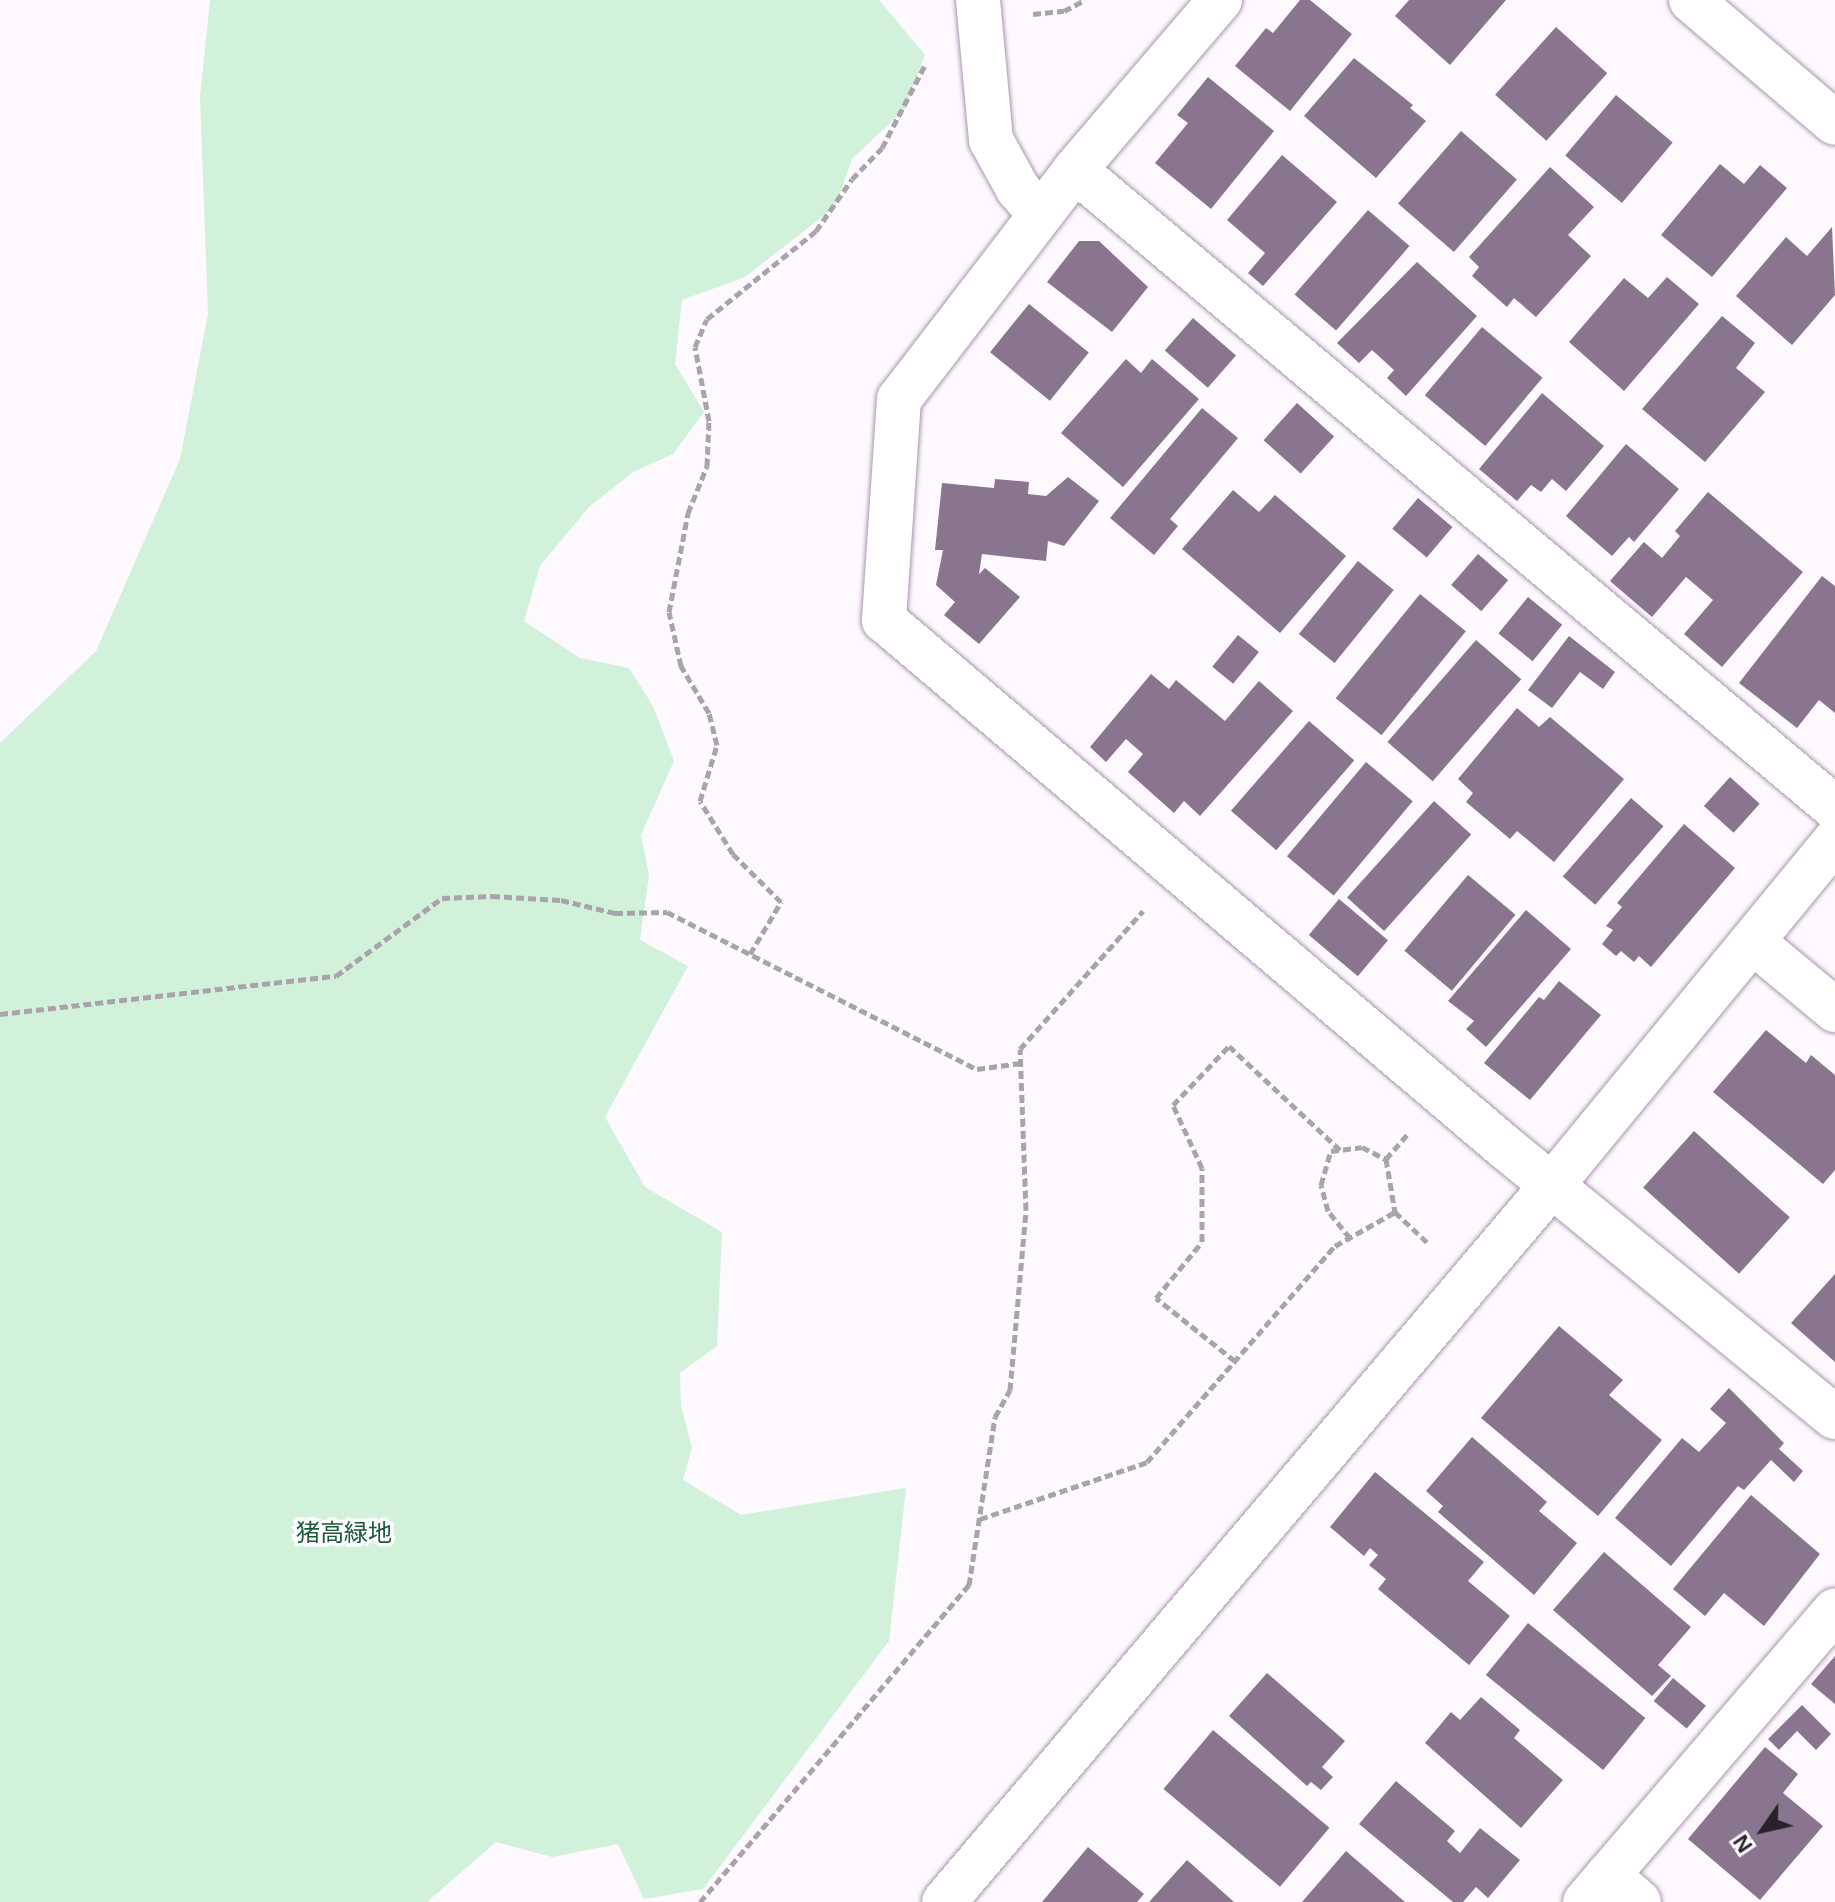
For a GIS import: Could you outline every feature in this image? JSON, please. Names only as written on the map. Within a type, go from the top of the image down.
[{"type":"street","points":[[978,0],[991,140],[1018,189],[1040,214]]},
{"type":"street","points":[[1220,0],[1075,170],[899,399],[884,620],[1552,1185],[1835,1417]]},
{"type":"street","points":[[1691,0],[1835,123]]},
{"type":"street","points":[[1075,170],[1835,808]]},
{"type":"street","points":[[944,1902],[1552,1185],[1835,840]]},
{"type":"street","points":[[1753,942],[1835,1010]]},
{"type":"street","points":[[1611,1893],[1835,1610]]},
{"type":"path","points":[[750,954],[781,902],[733,854],[700,801],[717,745],[709,713],[681,666],[669,612],[688,513],[707,466],[709,421],[695,347],[707,319],[816,231],[852,179],[882,148],[929,55]]},
{"type":"path","points":[[700,1902],[969,1585],[995,1417],[1010,1390],[1025,1225],[1020,1049],[1179,870]]},
{"type":"path","points":[[0,1014],[336,976],[442,898],[506,897],[561,900],[615,913],[667,912],[977,1069],[1021,1063]]},
{"type":"path","points":[[1235,1361],[1156,1298],[1202,1242],[1202,1168],[1173,1105],[1229,1046],[1340,1150]]},
{"type":"path","points":[[1350,1238],[1328,1211],[1321,1185],[1331,1151],[1362,1147],[1386,1159],[1395,1212],[1435,1249]]},
{"type":"path","points":[[980,1519],[1147,1462],[1335,1246],[1395,1212]]},
{"type":"green space","name":"猪高緑地","points":[[210,0],[879,0],[925,55],[905,109],[852,159],[835,207],[745,277],[682,300],[675,364],[704,412],[673,454],[633,472],[589,507],[540,566],[524,621],[580,658],[629,668],[653,706],[674,761],[641,835],[649,875],[640,940],[688,966],[605,1117],[645,1187],[722,1232],[717,1346],[680,1373],[681,1405],[692,1448],[683,1480],[741,1515],[906,1488],[889,1641],[703,1889],[644,1899],[618,1844],[552,1857],[496,1842],[427,1902],[0,1902],[0,743],[96,651],[180,459],[208,314],[200,97]]},
{"type":"building","points":[[1300,0],[1310,0],[1352,34],[1290,111],[1235,66],[1266,28],[1273,33]]},
{"type":"building","points":[[1409,0],[1506,0],[1450,65],[1395,16]]},
{"type":"building","points":[[1556,27],[1607,73],[1546,141],[1495,95]]},
{"type":"building","points":[[1354,58],[1413,105],[1410,108],[1426,121],[1376,178],[1304,116]]},
{"type":"building","points":[[1208,77],[1274,131],[1211,209],[1155,163],[1188,123],[1177,115]]},
{"type":"building","points":[[1616,95],[1673,143],[1622,203],[1565,156]]},
{"type":"building","points":[[1461,131],[1517,180],[1454,252],[1398,203]]},
{"type":"building","points":[[1282,155],[1337,202],[1263,286],[1248,273],[1265,253],[1227,220]]},
{"type":"building","points":[[1720,164],[1744,184],[1760,165],[1787,188],[1712,277],[1661,235]]},
{"type":"building","points":[[1550,167],[1594,207],[1568,235],[1591,256],[1536,317],[1514,298],[1507,307],[1472,276],[1479,267],[1469,257]]},
{"type":"building","points":[[1368,210],[1410,246],[1336,331],[1295,295]]},
{"type":"building","points":[[1832,227],[1835,295],[1792,345],[1736,296],[1786,237],[1807,256]]},
{"type":"building","points":[[1079,241],[1099,241],[1148,287],[1112,332],[1047,282]]},
{"type":"building","points":[[1417,262],[1477,316],[1406,396],[1387,378],[1394,370],[1372,350],[1359,363],[1337,343]]},
{"type":"building","points":[[1667,277],[1699,304],[1624,391],[1569,342],[1624,278],[1648,298]]},
{"type":"building","points":[[1029,304],[1089,352],[1050,401],[990,352]]},
{"type":"building","points":[[1722,316],[1755,343],[1736,368],[1765,392],[1705,462],[1642,409]]},
{"type":"building","points":[[1193,318],[1236,355],[1208,388],[1165,350]]},
{"type":"building","points":[[1482,327],[1543,378],[1485,446],[1425,395]]},
{"type":"building","points":[[1126,359],[1141,373],[1152,359],[1199,399],[1123,487],[1061,433]]},
{"type":"building","points":[[1542,393],[1604,446],[1566,491],[1552,479],[1541,492],[1531,485],[1517,501],[1479,469]]},
{"type":"building","points":[[1297,403],[1334,436],[1301,474],[1264,440]]},
{"type":"building","points":[[1202,408],[1238,438],[1170,519],[1178,526],[1154,555],[1110,518]]},
{"type":"building","points":[[1626,444],[1679,489],[1634,542],[1629,537],[1612,556],[1566,516]]},
{"type":"building","points":[[1068,477],[1099,501],[1064,546],[1048,541],[1046,561],[982,554],[979,574],[985,568],[1020,597],[979,644],[944,615],[955,602],[936,585],[943,550],[935,550],[942,483],[994,488],[995,479],[1029,482],[1028,494],[1046,496]]},
{"type":"building","points":[[1233,490],[1259,512],[1275,495],[1346,556],[1280,633],[1182,549]]},
{"type":"building","points":[[1708,492],[1803,572],[1722,667],[1684,634],[1713,600],[1686,577],[1652,617],[1610,581],[1644,542],[1662,558],[1680,536],[1675,531]]},
{"type":"building","points":[[1418,498],[1452,527],[1427,558],[1392,529]]},
{"type":"building","points":[[1478,554],[1508,580],[1481,611],[1451,585]]},
{"type":"building","points":[[1358,561],[1394,590],[1335,663],[1299,634]]},
{"type":"building","points":[[1822,576],[1835,586],[1835,713],[1819,700],[1797,728],[1739,683]]},
{"type":"building","points":[[1420,594],[1466,631],[1382,735],[1336,698]]},
{"type":"building","points":[[1528,597],[1562,625],[1533,661],[1498,634]]},
{"type":"building","points":[[1238,635],[1259,652],[1233,684],[1212,667]]},
{"type":"building","points":[[1569,636],[1615,672],[1603,689],[1580,672],[1552,708],[1528,690]]},
{"type":"building","points":[[1476,640],[1521,679],[1433,781],[1387,742]]},
{"type":"building","points":[[1151,674],[1169,689],[1176,680],[1225,721],[1259,681],[1293,711],[1200,816],[1184,801],[1174,813],[1128,772],[1143,754],[1126,739],[1106,762],[1090,747]]},
{"type":"building","points":[[1517,708],[1539,727],[1550,717],[1624,779],[1554,862],[1517,831],[1510,839],[1466,802],[1473,793],[1458,779]]},
{"type":"building","points":[[1309,721],[1354,760],[1276,850],[1231,811]]},
{"type":"building","points":[[1366,762],[1413,801],[1334,895],[1287,856]]},
{"type":"building","points":[[1730,777],[1760,804],[1734,833],[1704,806]]},
{"type":"building","points":[[1631,798],[1663,826],[1595,905],[1563,876]]},
{"type":"building","points":[[1434,801],[1471,834],[1384,931],[1347,898]]},
{"type":"building","points":[[1684,824],[1735,868],[1651,967],[1639,956],[1634,962],[1621,951],[1616,956],[1602,944],[1613,930],[1606,926],[1622,907],[1617,903]]},
{"type":"building","points":[[1468,875],[1515,915],[1452,991],[1404,951]]},
{"type":"building","points":[[1339,899],[1388,940],[1358,976],[1309,935]]},
{"type":"building","points":[[1526,910],[1571,949],[1486,1047],[1466,1029],[1474,1021],[1448,1001]]},
{"type":"building","points":[[1559,981],[1601,1015],[1530,1100],[1484,1063],[1539,997],[1544,1000]]},
{"type":"building","points":[[1766,1030],[1806,1063],[1811,1055],[1835,1075],[1835,1170],[1823,1184],[1713,1092]]},
{"type":"building","points":[[1694,1131],[1790,1217],[1739,1274],[1643,1187]]},
{"type":"building","points":[[1835,1274],[1835,1362],[1791,1323]]},
{"type":"building","points":[[1559,1326],[1623,1380],[1609,1395],[1662,1440],[1598,1516],[1481,1418]]},
{"type":"building","points":[[1729,1388],[1784,1443],[1779,1449],[1803,1471],[1794,1482],[1771,1460],[1744,1490],[1738,1486],[1671,1566],[1615,1518],[1682,1438],[1699,1452],[1726,1423],[1710,1409]]},
{"type":"building","points":[[1472,1437],[1547,1502],[1539,1511],[1577,1543],[1534,1595],[1438,1512],[1443,1506],[1426,1491]]},
{"type":"building","points":[[1375,1472],[1484,1562],[1468,1581],[1510,1616],[1469,1665],[1378,1589],[1386,1579],[1369,1565],[1378,1555],[1370,1548],[1364,1556],[1330,1527]]},
{"type":"building","points":[[1751,1495],[1820,1554],[1764,1626],[1724,1593],[1705,1616],[1673,1589]]},
{"type":"building","points":[[1604,1552],[1691,1627],[1658,1665],[1671,1676],[1652,1696],[1553,1610]]},
{"type":"building","points":[[1528,1623],[1645,1718],[1603,1770],[1486,1675]]},
{"type":"building","points":[[1835,1656],[1835,1704],[1811,1684]]},
{"type":"building","points":[[1267,1673],[1345,1741],[1322,1767],[1333,1777],[1321,1790],[1311,1782],[1307,1786],[1229,1716]]},
{"type":"building","points":[[1673,1678],[1706,1706],[1687,1729],[1654,1701]]},
{"type":"building","points":[[1481,1697],[1520,1730],[1514,1738],[1563,1780],[1521,1828],[1425,1743],[1451,1712],[1460,1720]]},
{"type":"building","points":[[1802,1705],[1831,1734],[1816,1750],[1797,1731],[1779,1750],[1768,1739]]},
{"type":"building","points":[[1213,1730],[1329,1828],[1280,1887],[1164,1789]]},
{"type":"building","points":[[1765,1747],[1798,1774],[1783,1793],[1823,1826],[1760,1900],[1688,1839]]},
{"type":"building","points":[[1396,1781],[1455,1831],[1447,1841],[1460,1853],[1480,1828],[1520,1860],[1488,1898],[1476,1887],[1463,1902],[1453,1902],[1359,1824]]},
{"type":"building","points":[[1088,1847],[1144,1894],[1137,1902],[1042,1902]]},
{"type":"building","points":[[1346,1851],[1405,1902],[1302,1902]]},
{"type":"building","points":[[1187,1860],[1234,1902],[1149,1902]]}]
